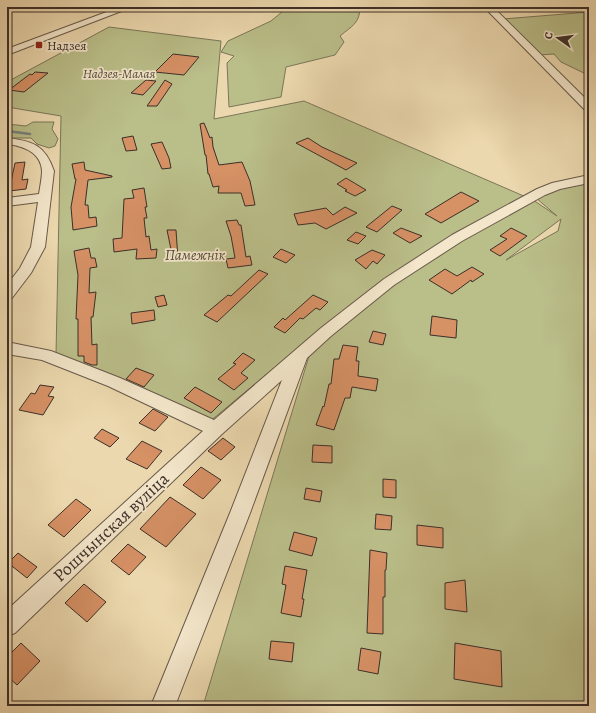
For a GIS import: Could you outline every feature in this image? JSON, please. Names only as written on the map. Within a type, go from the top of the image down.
[{"type":"street","points":[[7,52],[128,7]]},
{"type":"street","points":[[488,7],[589,108]]},
{"type":"street","points":[[7,141],[22,143],[37,150],[44,158],[48,171],[38,247],[26,270],[7,295]]},
{"type":"street","name":"Рошчынская вуліца","points":[[7,625],[216,429],[300,354],[389,282],[457,238],[541,192],[556,186],[589,179]]},
{"type":"street","points":[[7,202],[44,198]]},
{"type":"street","points":[[7,348],[45,355],[114,382],[216,429]]},
{"type":"street","points":[[163,706],[240,513],[300,354]]},
{"type":"green space","points":[[288,7],[360,7],[360,12],[357,21],[352,27],[340,36],[344,42],[335,55],[286,67],[281,97],[229,107],[227,63],[234,56],[221,52],[228,41],[271,21]]},
{"type":"green space","points":[[589,12],[589,79],[588,75],[561,62],[554,54],[539,55],[503,19]]},
{"type":"green space","name":"Памежнік","points":[[109,27],[221,41],[214,119],[304,101],[533,200],[557,216],[536,198],[564,187],[589,182],[589,706],[203,706],[316,333],[208,423],[56,354],[61,116],[7,107],[7,82]],"holes":[[[561,219],[558,231],[506,260]]]},
{"type":"green space","points":[[33,122],[54,122],[52,129],[58,139],[55,146],[49,148],[37,144],[31,138],[7,138],[7,124],[26,126]]},
{"type":"building","points":[[173,54],[199,57],[184,75],[155,72]]},
{"type":"building","points":[[35,72],[48,73],[24,92],[9,90],[30,74],[32,75]]},
{"type":"building","points":[[146,80],[156,81],[143,95],[131,93]]},
{"type":"building","points":[[165,80],[172,84],[157,106],[147,106]]},
{"type":"building","points":[[204,123],[210,138],[212,137],[213,147],[219,165],[242,162],[250,181],[255,205],[245,206],[241,193],[218,193],[219,186],[213,187],[208,174],[200,124]]},
{"type":"building","points":[[133,136],[137,150],[126,151],[122,138]]},
{"type":"building","points":[[308,138],[322,147],[357,163],[346,170],[296,143]]},
{"type":"building","points":[[162,142],[169,158],[171,168],[162,169],[151,144]]},
{"type":"building","points":[[25,162],[22,180],[28,179],[26,189],[9,191],[15,163]]},
{"type":"building","points":[[84,162],[85,170],[112,177],[88,180],[85,205],[88,205],[89,218],[96,217],[97,226],[73,230],[71,207],[76,179],[72,164]]},
{"type":"building","points":[[346,178],[366,190],[355,196],[345,191],[347,190],[337,184]]},
{"type":"building","points":[[144,188],[147,207],[145,207],[147,218],[144,218],[146,237],[149,236],[151,250],[157,249],[156,258],[136,259],[137,249],[114,252],[113,239],[122,238],[124,199],[134,198],[132,190]]},
{"type":"building","points":[[461,192],[479,201],[441,223],[425,214]]},
{"type":"building","points":[[392,206],[402,210],[377,232],[366,227]]},
{"type":"building","points":[[345,207],[357,213],[326,229],[315,223],[298,225],[294,214],[326,208],[333,215]]},
{"type":"building","points":[[237,220],[239,225],[241,225],[246,257],[250,256],[252,265],[228,268],[226,259],[235,258],[231,236],[226,221]]},
{"type":"building","points":[[401,228],[422,236],[410,243],[393,233]]},
{"type":"building","points":[[511,228],[527,236],[500,256],[490,250],[507,239],[500,236]]},
{"type":"building","points":[[167,230],[176,230],[178,259],[173,259]]},
{"type":"building","points":[[356,232],[366,236],[358,244],[347,240]]},
{"type":"building","points":[[89,248],[91,258],[95,258],[97,267],[90,268],[89,293],[96,292],[93,317],[91,317],[92,345],[97,344],[97,365],[84,362],[84,356],[78,356],[78,319],[76,319],[78,275],[74,251]]},
{"type":"building","points":[[281,249],[295,255],[286,263],[273,257]]},
{"type":"building","points":[[372,250],[385,255],[377,264],[373,261],[366,269],[355,260]]},
{"type":"building","points":[[472,267],[484,274],[472,282],[471,280],[452,294],[429,280],[445,269],[457,276]]},
{"type":"building","points":[[259,270],[268,274],[217,322],[204,315],[228,295],[231,296]]},
{"type":"building","points":[[164,295],[167,305],[158,307],[155,297]]},
{"type":"building","points":[[313,295],[328,302],[320,310],[316,308],[303,319],[300,318],[285,333],[274,327],[283,318],[285,320]]},
{"type":"building","points":[[154,310],[155,320],[132,324],[131,313]]},
{"type":"building","points":[[432,316],[457,320],[456,338],[430,335]]},
{"type":"building","points":[[373,331],[386,334],[383,345],[369,342]]},
{"type":"building","points":[[343,345],[358,347],[356,361],[359,361],[358,376],[378,379],[376,391],[352,387],[350,398],[345,398],[334,430],[316,425],[323,406],[324,407],[329,384],[331,384],[334,359],[339,359]]},
{"type":"building","points":[[243,353],[255,360],[241,373],[248,378],[234,390],[218,379],[236,364],[233,363]]},
{"type":"building","points":[[136,368],[154,375],[144,387],[126,379]]},
{"type":"building","points":[[40,385],[54,387],[48,396],[54,397],[43,415],[19,410],[31,393],[35,394]]},
{"type":"building","points":[[195,387],[222,402],[211,413],[184,398]]},
{"type":"building","points":[[153,409],[168,417],[155,431],[139,423]]},
{"type":"building","points":[[102,429],[119,438],[110,447],[94,438]]},
{"type":"building","points":[[223,438],[235,447],[221,460],[208,451]]},
{"type":"building","points":[[142,441],[162,451],[147,469],[126,459]]},
{"type":"building","points":[[313,445],[332,446],[332,463],[312,462]]},
{"type":"building","points":[[201,467],[221,480],[203,499],[183,485]]},
{"type":"building","points":[[383,479],[396,480],[396,498],[383,497]]},
{"type":"building","points":[[306,488],[322,491],[320,502],[304,499]]},
{"type":"building","points":[[170,497],[196,514],[166,547],[140,529]]},
{"type":"building","points":[[76,499],[91,510],[64,537],[48,525]]},
{"type":"building","points":[[376,514],[392,516],[391,530],[375,529]]},
{"type":"building","points":[[417,525],[443,528],[443,548],[417,545]]},
{"type":"building","points":[[294,532],[317,538],[312,556],[289,550]]},
{"type":"building","points":[[128,544],[146,557],[129,575],[111,561]]},
{"type":"building","points":[[370,550],[387,553],[385,570],[385,597],[383,597],[383,634],[367,633]]},
{"type":"building","points":[[18,553],[37,567],[27,578],[8,563]]},
{"type":"building","points":[[285,566],[307,570],[302,599],[304,599],[301,617],[281,613],[286,585],[282,584]]},
{"type":"building","points":[[465,580],[467,612],[445,609],[445,583]]},
{"type":"building","points":[[84,584],[106,602],[87,622],[65,603]]},
{"type":"building","points":[[271,641],[294,643],[292,662],[269,659]]},
{"type":"building","points":[[21,643],[40,661],[17,685],[7,676],[7,657]]},
{"type":"building","points":[[455,643],[501,651],[502,687],[454,679]]},
{"type":"building","points":[[361,648],[381,652],[378,674],[358,670]]},
{"type":"waterway","points":[[7,131],[30,134]]},
{"type":"place","name":"Надзея","points":[[39,45]]},
{"type":"park label","name":"Надзея-Малая","points":[[119,73]]}]
